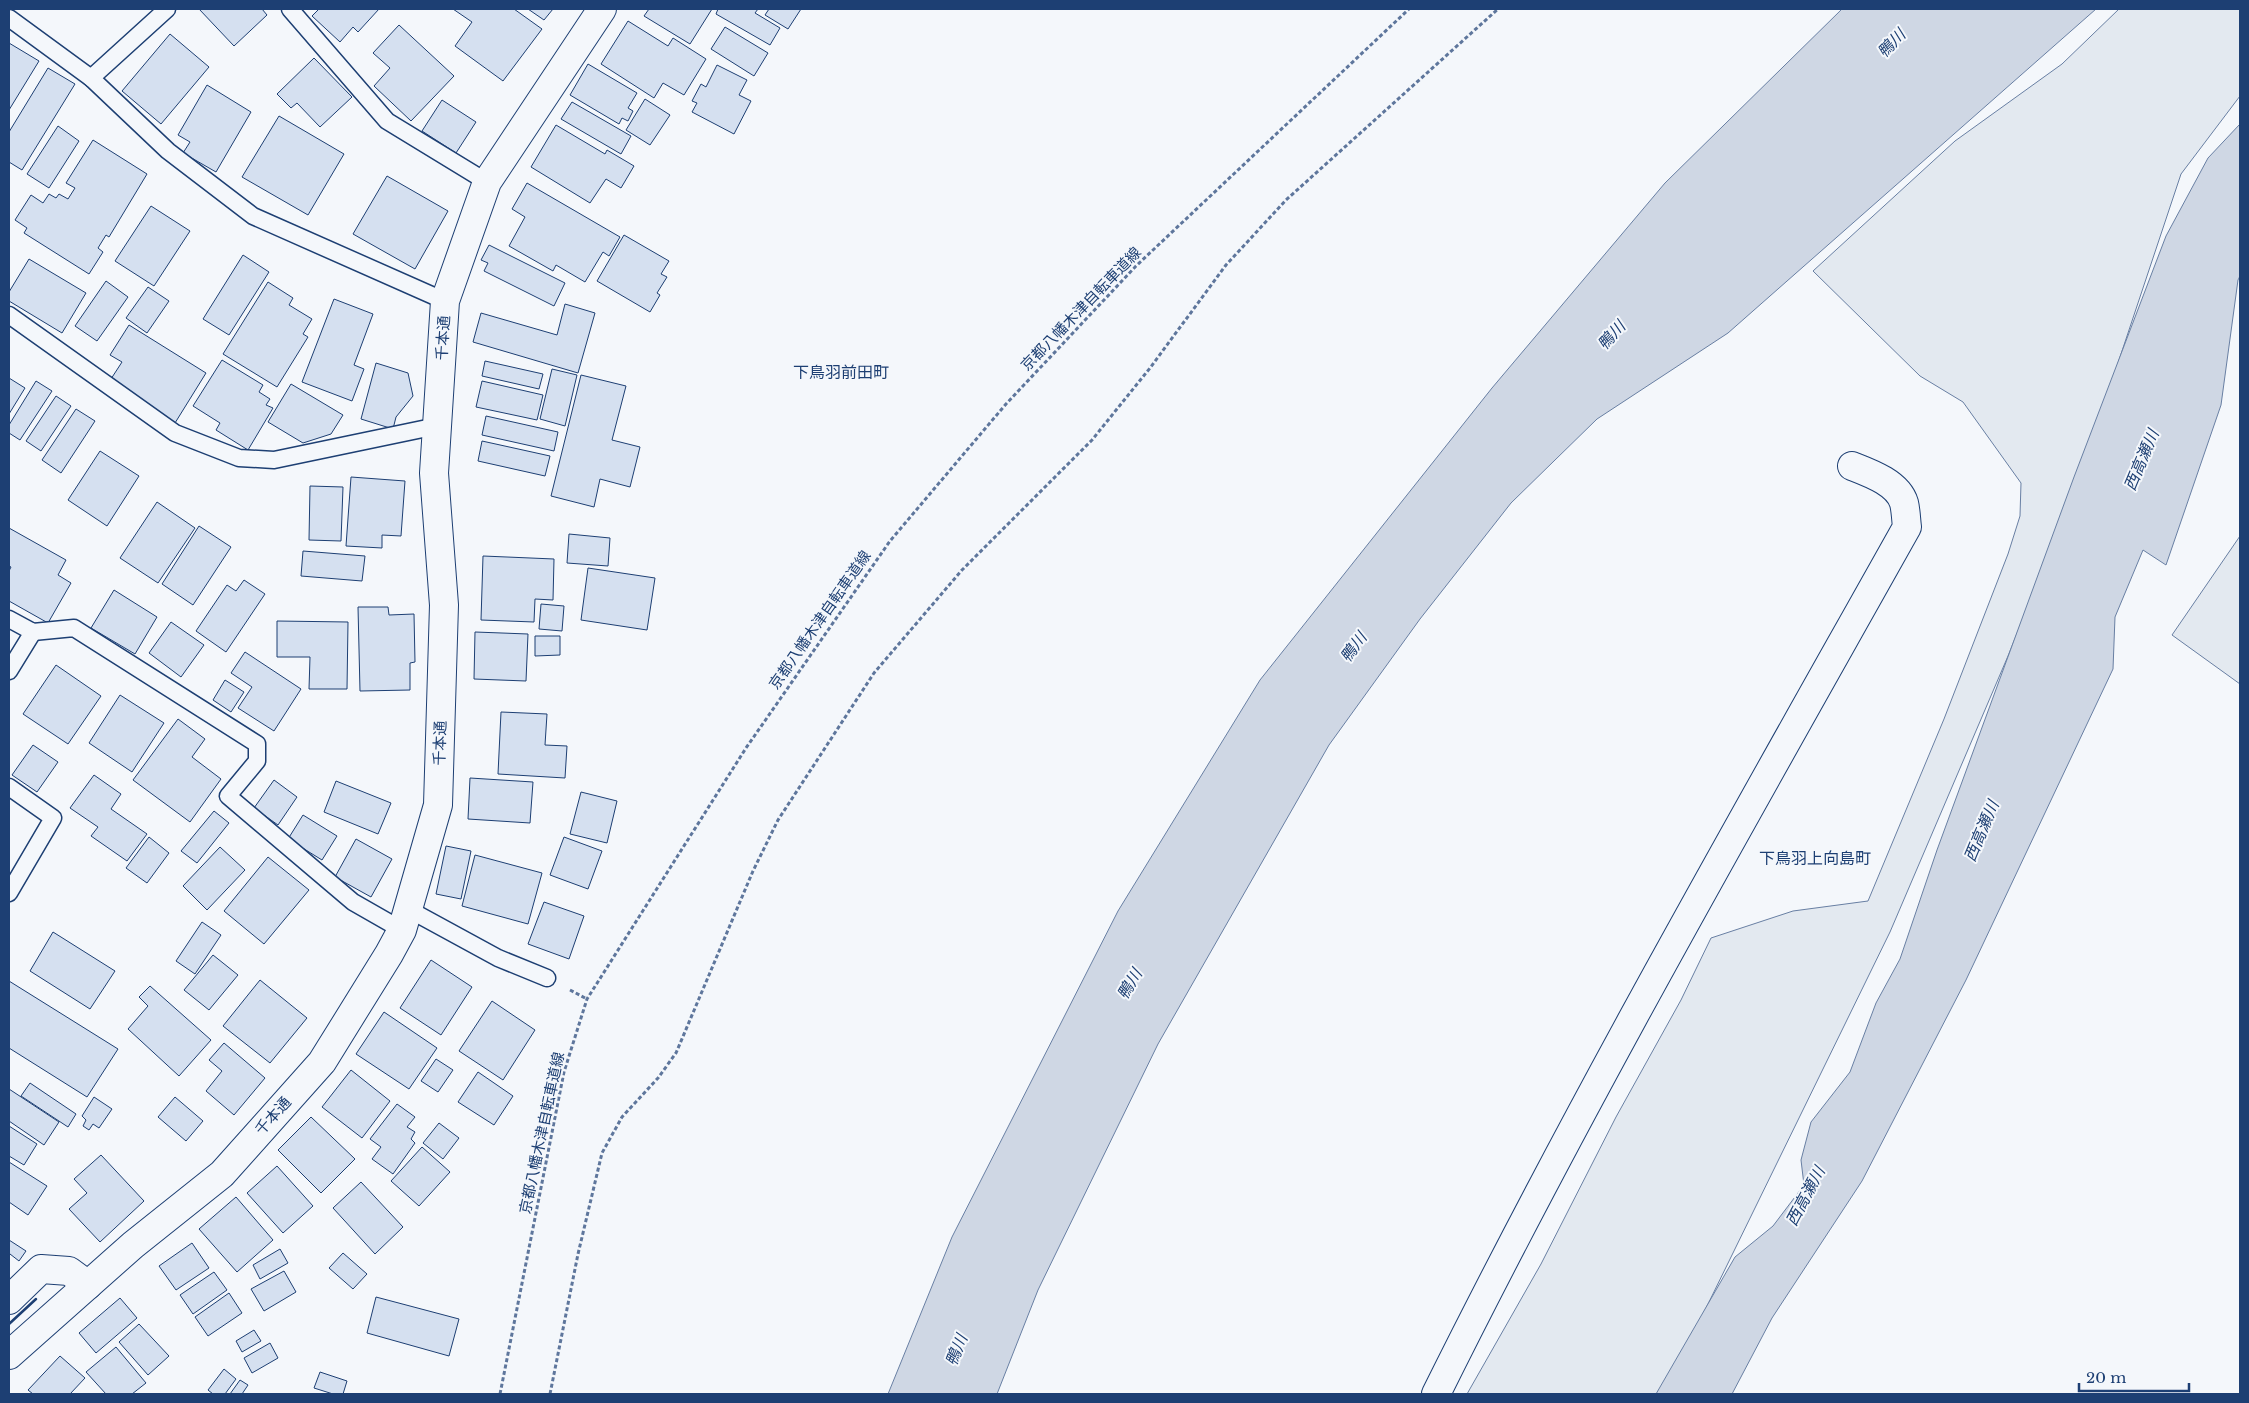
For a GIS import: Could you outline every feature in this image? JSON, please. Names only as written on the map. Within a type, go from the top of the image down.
[{"type":"street","name":"千本通","points":[[9,1355],[133,1245],[222,1174],[322,1062],[389,954],[405,920],[438,805],[444,605],[434,473],[445,301],[487,182],[602,9]]},
{"type":"street","points":[[1436,1394],[1503,1260],[1696,904],[1907,527],[1904,501],[1894,488],[1876,476],[1852,466]]},
{"type":"street","points":[[9,1300],[41,1269],[69,1272],[88,1285]]},
{"type":"lane","points":[[91,78],[167,9]]},
{"type":"lane","points":[[290,9],[387,121],[487,182]]},
{"type":"lane","points":[[9,18],[91,78],[168,151],[252,216],[445,301]]},
{"type":"lane","points":[[9,315],[175,433],[239,458],[274,460],[437,426]]},
{"type":"lane","points":[[9,619],[33,632],[74,628],[257,744],[257,761],[228,796],[353,902],[405,920],[547,978]]},
{"type":"lane","points":[[9,671],[33,632]]},
{"type":"lane","points":[[9,787],[53,818],[9,893]]},
{"type":"path","name":"京都八幡木津自転車道線","points":[[500,1394],[564,1072],[588,999],[746,748],[890,541],[1006,404],[1136,266],[1409,9]]},
{"type":"path","points":[[550,1394],[578,1254],[602,1152],[622,1117],[658,1078],[676,1053],[753,871],[778,820],[874,673],[962,570],[1092,440],[1150,368],[1226,265],[1286,200],[1498,9]]},
{"type":"shaded area","points":[[2119,9],[2240,9],[2240,96],[2181,174],[2083,468],[2008,656],[1890,932],[1664,1394],[1467,1394],[1541,1264],[1616,1117],[1681,1000],[1711,938],[1793,911],[1868,901],[1944,719],[2008,554],[2020,516],[2021,483],[1963,402],[1920,376],[1813,271],[1955,141],[2062,64]]},
{"type":"shaded area","points":[[2240,536],[2240,684],[2172,635]]},
{"type":"water","name":"鴨川","points":[[1842,9],[2096,9],[1728,333],[1597,419],[1511,503],[1420,619],[1329,745],[1158,1044],[1038,1290],[997,1394],[888,1394],[952,1237],[1118,911],[1260,680],[1492,388],[1665,183]]},
{"type":"water","name":"西高瀬川","points":[[2240,124],[2240,276],[2221,405],[2166,565],[2143,550],[2115,617],[2113,669],[1966,980],[1862,1181],[1772,1318],[1732,1394],[1656,1394],[1735,1257],[1773,1226],[1804,1185],[1801,1160],[1811,1122],[1850,1072],[1876,1003],[1900,959],[1937,850],[2074,477],[2166,236],[2208,158]]},
{"type":"building","points":[[199,9],[262,9],[267,15],[234,46]]},
{"type":"building","points":[[319,9],[379,9],[358,32],[353,27],[340,42],[312,16]]},
{"type":"building","points":[[453,9],[514,9],[542,29],[503,81],[455,46],[472,22]]},
{"type":"building","points":[[528,9],[553,9],[544,20]]},
{"type":"building","points":[[649,9],[712,9],[690,44],[644,16]]},
{"type":"building","points":[[718,9],[758,9],[755,13],[780,28],[770,45],[716,14]]},
{"type":"building","points":[[769,9],[801,9],[788,29],[765,15]]},
{"type":"building","points":[[628,21],[668,46],[673,38],[706,59],[684,95],[663,83],[654,98],[601,64]]},
{"type":"building","points":[[399,25],[454,76],[411,121],[374,86],[390,68],[373,53]]},
{"type":"building","points":[[725,27],[768,53],[754,76],[711,49]]},
{"type":"building","points":[[170,34],[209,67],[161,124],[122,91]]},
{"type":"building","points":[[9,43],[39,61],[9,110]]},
{"type":"building","points":[[314,58],[352,97],[320,127],[297,103],[291,108],[277,94]]},
{"type":"building","points":[[588,64],[637,93],[628,108],[633,111],[628,121],[622,118],[619,124],[570,95]]},
{"type":"building","points":[[717,65],[747,80],[739,95],[751,101],[734,134],[692,112],[697,103],[692,101],[701,84],[706,87]]},
{"type":"building","points":[[48,68],[75,84],[22,170],[9,162],[9,132]]},
{"type":"building","points":[[207,85],[251,112],[216,172],[183,153],[190,142],[178,135]]},
{"type":"building","points":[[645,99],[670,115],[650,145],[626,130]]},
{"type":"building","points":[[442,100],[476,122],[456,153],[422,131]]},
{"type":"building","points":[[572,102],[631,136],[621,154],[561,119]]},
{"type":"building","points":[[279,116],[344,154],[308,215],[242,177]]},
{"type":"building","points":[[556,125],[605,154],[607,150],[634,166],[621,188],[606,179],[590,203],[531,167]]},
{"type":"building","points":[[58,126],[79,141],[49,188],[27,174]]},
{"type":"building","points":[[93,140],[147,174],[109,237],[106,235],[98,248],[103,252],[89,274],[24,233],[27,228],[15,220],[31,195],[43,203],[49,194],[56,198],[59,194],[68,199],[75,188],[66,183]]},
{"type":"building","points":[[387,176],[448,211],[415,269],[353,234]]},
{"type":"building","points":[[527,183],[620,237],[609,256],[603,252],[585,282],[556,265],[553,271],[509,246],[525,217],[512,209]]},
{"type":"building","points":[[151,206],[190,231],[154,286],[115,261]]},
{"type":"building","points":[[624,235],[669,261],[661,274],[667,277],[657,293],[660,295],[650,312],[597,281]]},
{"type":"building","points":[[489,245],[565,283],[554,306],[484,271],[488,263],[481,260]]},
{"type":"building","points":[[243,255],[269,272],[229,335],[203,319]]},
{"type":"building","points":[[29,259],[86,293],[62,333],[9,301],[9,292]]},
{"type":"building","points":[[106,281],[128,297],[97,341],[75,326]]},
{"type":"building","points":[[268,282],[293,298],[289,305],[312,319],[303,334],[308,337],[277,387],[223,354]]},
{"type":"building","points":[[148,287],[169,301],[147,333],[126,318]]},
{"type":"building","points":[[334,299],[373,314],[354,365],[364,369],[352,401],[302,382]]},
{"type":"building","points":[[565,304],[595,313],[578,373],[473,342],[481,313],[557,335]]},
{"type":"building","points":[[129,325],[206,373],[175,423],[109,382],[122,362],[110,355]]},
{"type":"building","points":[[222,360],[263,385],[259,392],[270,399],[266,405],[273,408],[248,450],[216,430],[220,423],[193,406]]},
{"type":"building","points":[[485,361],[543,374],[539,389],[482,376]]},
{"type":"building","points":[[376,363],[408,373],[413,396],[396,417],[393,429],[361,419]]},
{"type":"building","points":[[552,369],[577,375],[565,426],[540,419]]},
{"type":"building","points":[[581,375],[626,386],[612,440],[640,447],[630,487],[600,479],[594,507],[551,496]]},
{"type":"building","points":[[9,378],[25,388],[9,414]]},
{"type":"building","points":[[36,381],[52,391],[20,440],[9,433],[9,425]]},
{"type":"building","points":[[482,381],[543,395],[537,420],[476,407]]},
{"type":"building","points":[[291,384],[343,415],[331,434],[303,443],[268,422]]},
{"type":"building","points":[[56,396],[71,406],[41,451],[26,441]]},
{"type":"building","points":[[76,409],[95,421],[61,473],[42,460]]},
{"type":"building","points":[[486,416],[558,432],[554,451],[482,435]]},
{"type":"building","points":[[482,441],[550,456],[545,476],[478,461]]},
{"type":"building","points":[[100,451],[139,476],[107,526],[68,500]]},
{"type":"building","points":[[351,477],[405,481],[401,536],[382,535],[382,548],[346,546]]},
{"type":"building","points":[[310,486],[343,487],[341,541],[309,540]]},
{"type":"building","points":[[157,502],[195,528],[158,583],[120,558]]},
{"type":"building","points":[[199,526],[231,547],[193,605],[162,584]]},
{"type":"building","points":[[9,528],[66,560],[58,575],[71,583],[48,623],[9,601],[9,571],[11,567],[9,566]]},
{"type":"building","points":[[569,534],[610,538],[608,566],[567,563]]},
{"type":"building","points":[[303,551],[365,556],[362,581],[301,576]]},
{"type":"building","points":[[483,556],[554,559],[553,600],[535,599],[534,622],[481,620]]},
{"type":"building","points":[[588,568],[655,578],[647,630],[581,620]]},
{"type":"building","points":[[244,580],[265,594],[226,652],[196,631],[227,585],[236,591]]},
{"type":"building","points":[[114,590],[157,617],[135,654],[91,628]]},
{"type":"building","points":[[541,604],[564,606],[562,631],[539,629]]},
{"type":"building","points":[[358,607],[388,607],[389,615],[414,614],[415,662],[410,663],[410,690],[360,691]]},
{"type":"building","points":[[277,621],[348,622],[347,689],[309,689],[310,657],[277,657]]},
{"type":"building","points":[[171,622],[204,645],[181,677],[149,653]]},
{"type":"building","points":[[475,632],[528,634],[526,681],[474,679]]},
{"type":"building","points":[[535,636],[560,636],[560,655],[535,656]]},
{"type":"building","points":[[245,652],[301,689],[274,731],[238,708],[252,687],[231,673]]},
{"type":"building","points":[[56,665],[101,696],[68,744],[23,714]]},
{"type":"building","points":[[225,680],[244,692],[231,712],[213,700]]},
{"type":"building","points":[[120,695],[164,723],[132,772],[89,743]]},
{"type":"building","points":[[501,712],[547,714],[545,745],[567,746],[565,778],[498,774]]},
{"type":"building","points":[[178,719],[205,739],[192,757],[221,779],[190,822],[133,780]]},
{"type":"building","points":[[33,745],[58,762],[37,792],[12,775]]},
{"type":"building","points":[[94,775],[121,794],[111,809],[147,834],[127,861],[91,836],[98,827],[70,808]]},
{"type":"building","points":[[470,778],[533,782],[530,823],[468,819]]},
{"type":"building","points":[[274,780],[297,797],[278,825],[254,808]]},
{"type":"building","points":[[336,781],[391,803],[378,834],[324,812]]},
{"type":"building","points":[[581,792],[617,801],[607,843],[570,834]]},
{"type":"building","points":[[214,811],[229,823],[197,863],[181,851]]},
{"type":"building","points":[[303,815],[337,836],[322,860],[288,839]]},
{"type":"building","points":[[149,837],[169,853],[147,883],[126,868]]},
{"type":"building","points":[[564,837],[602,851],[588,889],[550,875]]},
{"type":"building","points":[[356,839],[392,859],[371,897],[335,877]]},
{"type":"building","points":[[446,846],[471,851],[461,899],[436,894]]},
{"type":"building","points":[[220,847],[245,870],[207,910],[183,886]]},
{"type":"building","points":[[475,855],[542,873],[528,924],[462,906]]},
{"type":"building","points":[[268,857],[309,890],[264,944],[224,911]]},
{"type":"building","points":[[544,902],[584,916],[569,959],[528,944]]},
{"type":"building","points":[[202,922],[221,935],[195,974],[176,961]]},
{"type":"building","points":[[53,932],[115,971],[90,1009],[30,971]]},
{"type":"building","points":[[213,955],[238,975],[209,1010],[184,990]]},
{"type":"building","points":[[431,960],[472,987],[441,1035],[400,1008]]},
{"type":"building","points":[[260,980],[307,1018],[270,1063],[223,1026]]},
{"type":"building","points":[[9,981],[118,1049],[87,1097],[9,1048]]},
{"type":"building","points":[[150,986],[211,1040],[179,1076],[128,1029],[148,1006],[139,997]]},
{"type":"building","points":[[492,1001],[535,1030],[503,1080],[459,1051]]},
{"type":"building","points":[[384,1012],[437,1048],[409,1089],[356,1054]]},
{"type":"building","points":[[224,1043],[265,1078],[234,1115],[206,1091],[222,1071],[209,1060]]},
{"type":"building","points":[[436,1059],[453,1070],[438,1092],[421,1081]]},
{"type":"building","points":[[351,1070],[390,1101],[362,1138],[322,1107]]},
{"type":"building","points":[[478,1072],[513,1096],[494,1125],[458,1102]]},
{"type":"building","points":[[30,1083],[76,1114],[68,1127],[21,1096]]},
{"type":"building","points":[[9,1089],[59,1122],[44,1145],[9,1121]]},
{"type":"building","points":[[94,1097],[112,1109],[99,1128],[93,1124],[89,1130],[83,1126],[86,1120],[82,1116]]},
{"type":"building","points":[[175,1097],[203,1121],[186,1141],[158,1117]]},
{"type":"building","points":[[397,1104],[415,1117],[407,1127],[415,1132],[411,1139],[415,1143],[393,1174],[372,1159],[381,1147],[370,1139]]},
{"type":"building","points":[[311,1117],[355,1159],[321,1193],[278,1150]]},
{"type":"building","points":[[439,1123],[459,1138],[443,1159],[423,1143]]},
{"type":"building","points":[[9,1126],[37,1144],[24,1165],[9,1156]]},
{"type":"building","points":[[422,1147],[450,1172],[419,1206],[391,1181]]},
{"type":"building","points":[[101,1155],[144,1201],[100,1242],[69,1209],[87,1193],[74,1179]]},
{"type":"building","points":[[9,1162],[47,1186],[28,1215],[9,1202]]},
{"type":"building","points":[[277,1166],[313,1206],[283,1233],[247,1193]]},
{"type":"building","points":[[361,1182],[403,1227],[375,1254],[333,1208]]},
{"type":"building","points":[[236,1197],[273,1240],[237,1272],[199,1229]]},
{"type":"building","points":[[9,1240],[26,1251],[19,1261],[10,1254],[9,1256]]},
{"type":"building","points":[[192,1243],[209,1268],[176,1290],[159,1266]]},
{"type":"building","points":[[280,1249],[288,1263],[260,1279],[253,1265]]},
{"type":"building","points":[[343,1253],[367,1274],[353,1289],[329,1268]]},
{"type":"building","points":[[284,1271],[296,1292],[264,1311],[251,1289]]},
{"type":"building","points":[[214,1272],[227,1290],[193,1314],[180,1295]]},
{"type":"building","points":[[229,1293],[242,1313],[208,1336],[195,1317]]},
{"type":"building","points":[[376,1297],[459,1319],[449,1356],[367,1333]]},
{"type":"building","points":[[120,1298],[137,1318],[96,1353],[79,1333]]},
{"type":"building","points":[[139,1324],[169,1356],[148,1375],[119,1342]]},
{"type":"building","points":[[254,1330],[261,1341],[242,1352],[236,1341]]},
{"type":"building","points":[[270,1343],[278,1358],[252,1373],[244,1358]]},
{"type":"building","points":[[116,1347],[146,1383],[132,1394],[106,1394],[86,1372]]},
{"type":"building","points":[[60,1356],[85,1378],[70,1394],[33,1394],[28,1390]]},
{"type":"building","points":[[224,1369],[236,1379],[225,1394],[213,1394],[208,1390]]},
{"type":"building","points":[[320,1372],[347,1381],[343,1394],[333,1394],[314,1388]]},
{"type":"building","points":[[240,1380],[248,1385],[242,1394],[230,1394]]},
{"type":"wall","points":[[9,1324],[36,1299]]},
{"type":"district","name":"下鳥羽前田町","points":[[841,372]]},
{"type":"district","name":"下鳥羽上向島町","points":[[1815,858]]}]
